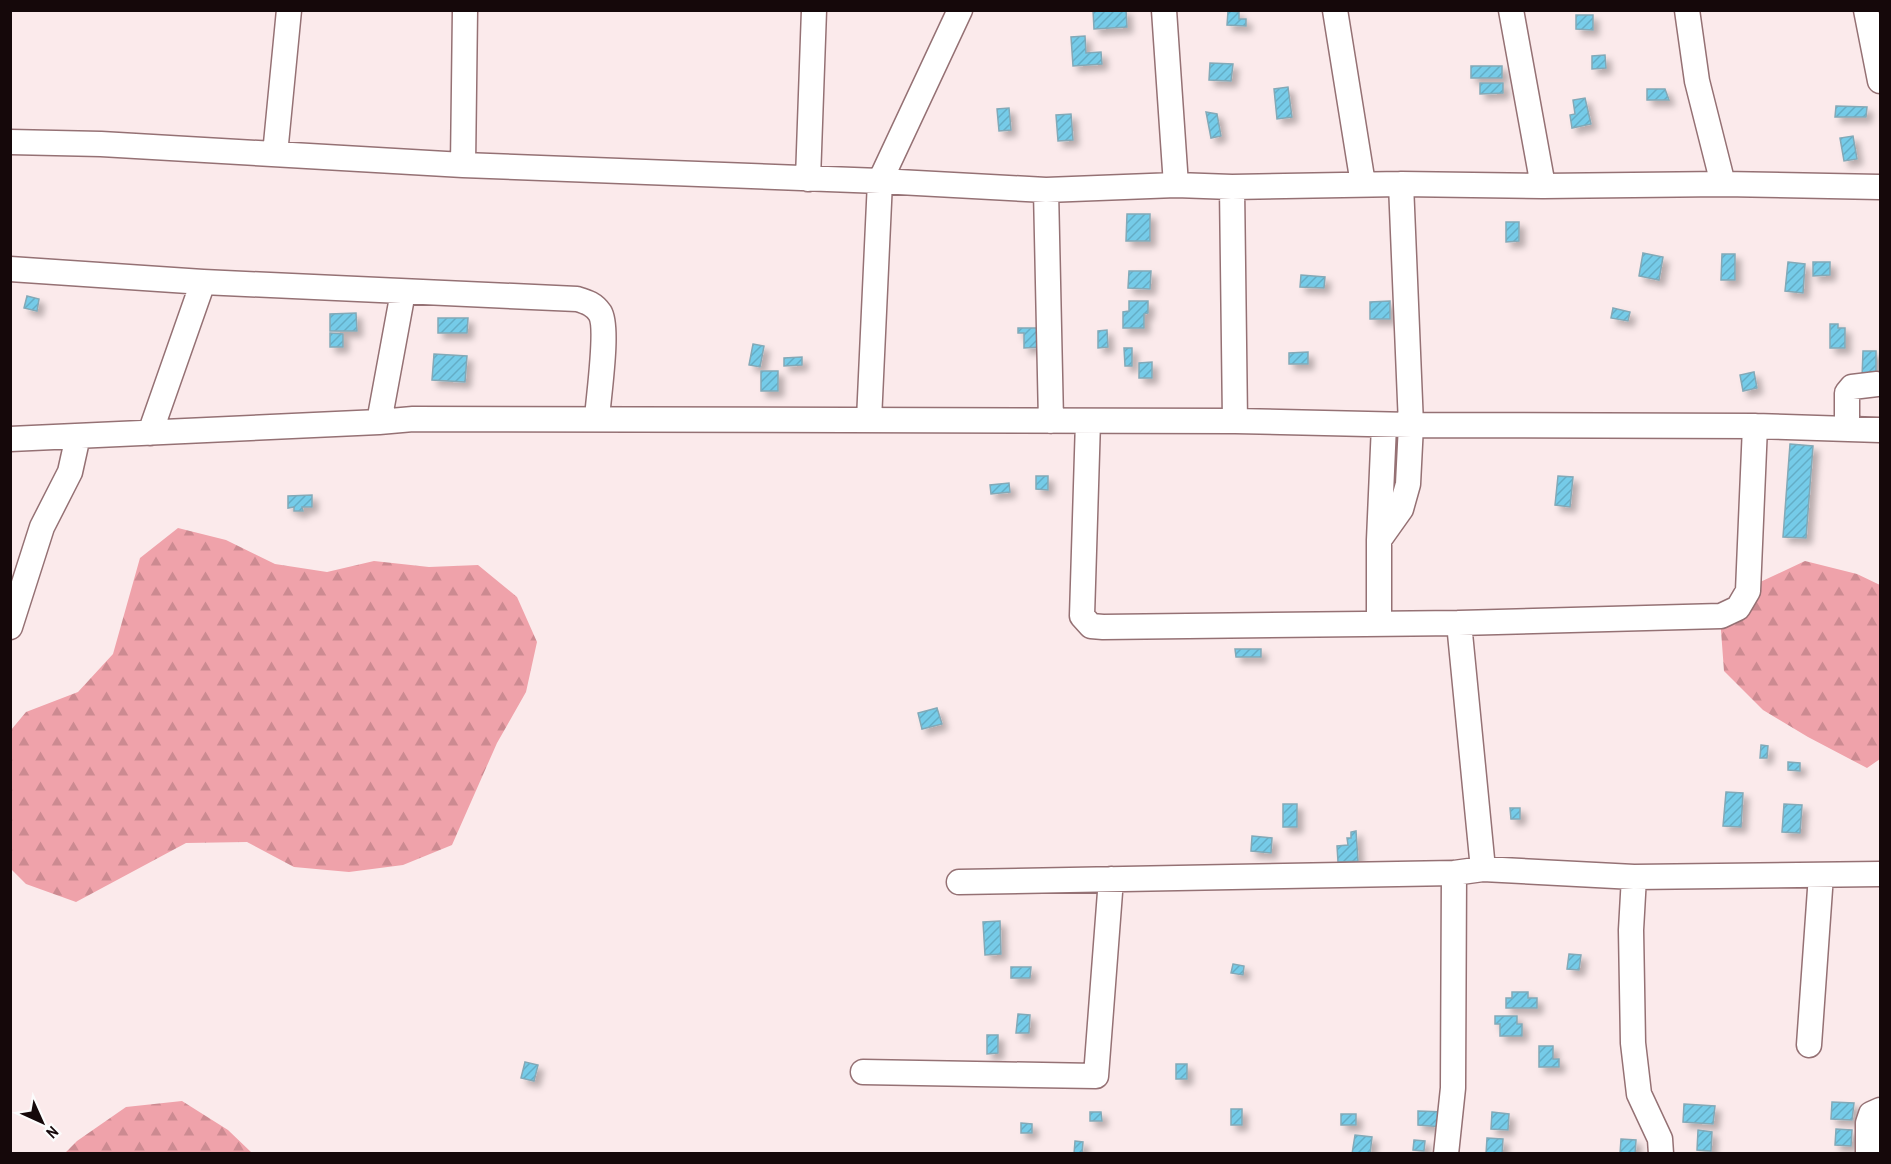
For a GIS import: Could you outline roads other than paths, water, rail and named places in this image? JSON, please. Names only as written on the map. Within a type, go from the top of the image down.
[{"type":"street","points":[[275,154],[289,10]]},
{"type":"street","points":[[463,165],[465,10]]},
{"type":"street","points":[[808,178],[814,10]]},
{"type":"street","points":[[869,420],[880,181],[960,10]]},
{"type":"street","points":[[1164,10],[1176,185]]},
{"type":"street","points":[[1335,10],[1363,184]]},
{"type":"street","points":[[1511,10],[1543,186]]},
{"type":"street","points":[[1687,10],[1696,81],[1723,184]]},
{"type":"street","points":[[1866,10],[1881,81]]},
{"type":"street","points":[[10,142],[102,144],[463,165],[880,181],[1046,190],[1176,185],[1232,187],[1363,184],[1543,186],[1723,184],[1881,187]]},
{"type":"street","points":[[1379,540],[1401,509],[1408,484],[1411,425],[1401,184]]},
{"type":"street","points":[[1232,187],[1235,421]]},
{"type":"street","points":[[1046,190],[1051,421]]},
{"type":"street","points":[[10,268],[203,282],[577,299],[592,304],[601,315],[604,332],[597,419]]},
{"type":"street","points":[[150,433],[203,282]]},
{"type":"street","points":[[379,422],[403,292]]},
{"type":"street","points":[[1847,428],[1846,393],[1852,387],[1877,384]]},
{"type":"street","points":[[10,440],[413,419],[1235,421],[1384,425],[1755,426],[1881,430]]},
{"type":"street","points":[[1088,421],[1082,616],[1091,626],[1459,623],[1721,616],[1738,608],[1748,591],[1755,426]]},
{"type":"street","points":[[1379,624],[1379,540],[1384,425]]},
{"type":"street","points":[[10,627],[42,527],[70,472],[78,436]]},
{"type":"street","points":[[1459,623],[1483,869]]},
{"type":"street","points":[[959,882],[1454,873],[1483,869],[1634,877],[1881,874]]},
{"type":"street","points":[[1446,1154],[1453,1088],[1454,873]]},
{"type":"street","points":[[1809,1045],[1821,875]]},
{"type":"street","points":[[1634,877],[1631,930],[1633,1043],[1639,1094],[1660,1139],[1661,1154]]},
{"type":"street","points":[[863,1072],[1096,1076],[1111,879]]},
{"type":"street","points":[[1869,1154],[1868,1123],[1871,1114],[1881,1110]]}]
